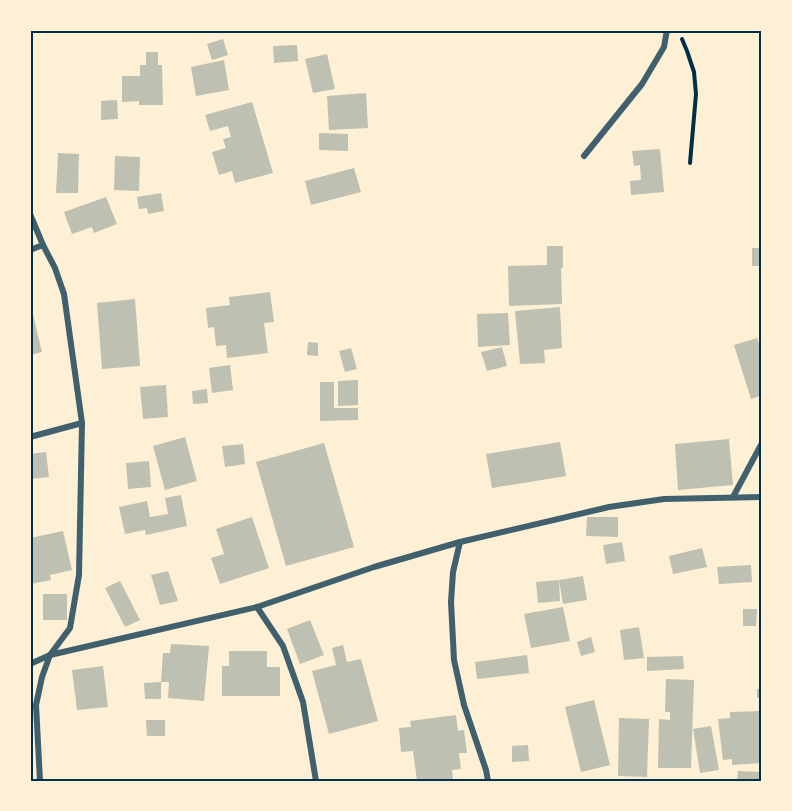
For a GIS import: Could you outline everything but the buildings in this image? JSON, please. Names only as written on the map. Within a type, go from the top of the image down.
[{"type":"street","points":[[584,156],[642,84],[664,47],[667,30]]},
{"type":"street","points":[[30,214],[56,268],[64,294],[82,423],[79,575],[70,628],[51,655],[42,677],[36,705],[40,781]]},
{"type":"street","points":[[30,250],[43,245]]},
{"type":"street","points":[[30,437],[82,423]]},
{"type":"street","points":[[733,497],[762,443]]},
{"type":"street","points":[[30,664],[51,655],[257,607],[374,567],[460,542],[609,507],[664,499],[762,497]]},
{"type":"street","points":[[460,542],[453,572],[451,602],[454,660],[464,705],[488,781]]},
{"type":"street","points":[[257,607],[283,646],[303,702],[316,781]]},
{"type":"path","points":[[677,30],[694,72],[696,94],[690,163]]}]
